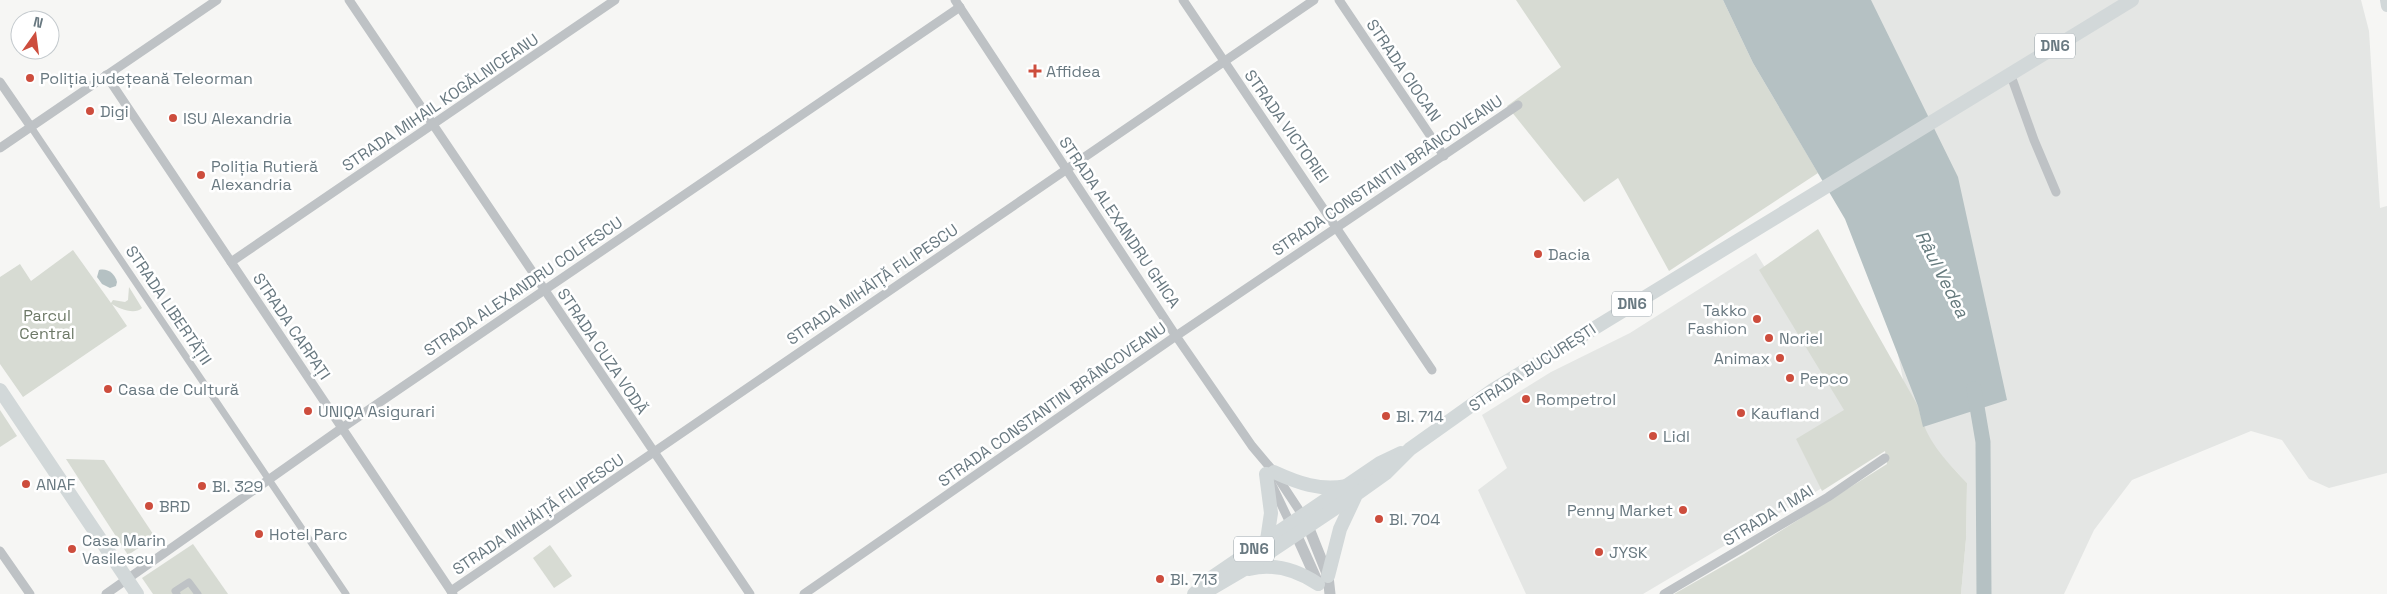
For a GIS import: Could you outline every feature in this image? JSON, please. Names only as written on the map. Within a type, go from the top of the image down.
[{"type":"main road","name":"DN6","points":[[2010,73],[2132,0]]},
{"type":"main road","points":[[2386,0],[2387,6]]},
{"type":"main road","name":"STRADA BUCUREȘTI","points":[[1202,594],[1243,570],[1300,525],[1353,490],[1380,463],[1410,448],[1493,390],[2010,73]]},
{"type":"main road","points":[[0,390],[137,594]]},
{"type":"main road","points":[[1243,570],[1265,566],[1276,567],[1301,574],[1323,585],[1353,490],[1306,485],[1270,473],[1271,522],[1267,540]]},
{"type":"main road","name":"STRADA BUCUREȘTI","points":[[1194,594],[1208,580],[1267,540],[1300,525]]},
{"type":"street","points":[[0,148],[217,0]]},
{"type":"street","name":"STRADA CUZA VODĂ","points":[[349,0],[750,594]]},
{"type":"street","name":"STRADA MIHAIL KOGĂLNICEANU","points":[[231,262],[615,0]]},
{"type":"street","name":"STRADA VICTORIEI","points":[[1183,0],[1432,370]]},
{"type":"street","name":"STRADA MIHĂIȚĂ FILIPESCU","points":[[450,593],[1314,0]]},
{"type":"street","name":"STRADA CIOCAN","points":[[1339,0],[1444,156]]},
{"type":"street","name":"STRADA ALEXANDRU GHICA","points":[[958,3],[1176,336],[1262,459],[1300,525],[1323,585],[1330,594]]},
{"type":"street","name":"STRADA ALEXANDRU COLFESCU","points":[[106,594],[342,428],[958,3]]},
{"type":"street","points":[[2010,73],[2034,140],[2056,192]]},
{"type":"street","name":"STRADA CARPAȚI","points":[[106,76],[450,593]]},
{"type":"street","name":"STRADA LIBERTĂȚII","points":[[0,82],[346,594]]},
{"type":"street","name":"STRADA CONSTANTIN BRÂNCOVEANU","points":[[804,594],[1176,336],[1518,105]]},
{"type":"street","name":"STRADA 1 MAI","points":[[1664,594],[1828,497],[1885,458]]},
{"type":"street","name":"STRADA ALEXANDRU GHICA","points":[[1270,473],[1300,525]]},
{"type":"street","points":[[0,551],[30,594]]},
{"type":"street","points":[[177,594],[176,591],[190,582],[198,594]]},
{"type":"shaded area","points":[[1736,0],[2361,0],[2369,31],[2380,208],[2387,206],[2387,473],[2329,488],[2309,479],[2282,440],[2251,431],[2132,480],[2094,530],[2064,594],[1961,594],[1966,539],[1967,483],[1936,450],[1909,409],[1889,310],[1870,246]]},
{"type":"shaded area","points":[[1756,253],[1881,453],[1643,594],[1526,594],[1478,490],[1507,468],[1482,415],[1551,372],[1630,333]]},
{"type":"green space","points":[[1516,0],[1723,0],[1753,63],[1818,173],[1669,271],[1618,178],[1584,202],[1507,106],[1561,67]]},
{"type":"green space","points":[[1818,229],[1918,406],[1921,418],[1936,448],[1967,483],[1966,539],[1961,594],[1674,594],[1744,554],[1887,464],[1885,451],[1822,491],[1796,439],[1844,410],[1759,270]]},
{"type":"green space","name":"Parcul Central","points":[[73,250],[111,303],[113,300],[125,302],[128,300],[129,287],[142,308],[131,311],[112,304],[127,326],[23,397],[0,364],[0,277],[20,264],[31,281]]},
{"type":"green space","points":[[0,410],[17,436],[0,447]]},
{"type":"green space","points":[[66,459],[104,460],[155,537],[128,555]]},
{"type":"green space","points":[[193,544],[228,594],[153,594],[142,578]]},
{"type":"green space","points":[[550,545],[572,576],[554,588],[533,558]]},
{"type":"water","points":[[1723,0],[1871,0],[1958,177],[2007,400],[1923,427],[1918,406],[1845,219],[1753,63]]},
{"type":"water","points":[[99,270],[105,270],[113,274],[117,282],[116,286],[110,288],[102,284],[97,277]]},
{"type":"waterway","name":"Râul Vedea","points":[[1974,389],[1983,442],[1984,594]]},
{"type":"place","name":"Affidea","points":[[1035,71]]},
{"type":"place","name":"Poliția județeană Teleorman","points":[[30,78]]},
{"type":"place","name":"Digi","points":[[90,111]]},
{"type":"place","name":"ISU Alexandria","points":[[173,118]]},
{"type":"place","name":"Poliția Rutieră Alexandria","points":[[201,175]]},
{"type":"place","name":"Dacia","points":[[1538,254]]},
{"type":"place","name":"Takko Fashion","points":[[1757,319]]},
{"type":"place","name":"Noriel","points":[[1769,338]]},
{"type":"place","name":"Animax","points":[[1780,358]]},
{"type":"place","name":"Pepco","points":[[1790,378]]},
{"type":"place","name":"Casa de Cultură","points":[[108,389]]},
{"type":"place","name":"Rompetrol","points":[[1526,399]]},
{"type":"place","name":"UNIQA Asigurari","points":[[308,411]]},
{"type":"place","name":"Kaufland","points":[[1741,413]]},
{"type":"place","name":"Bl. 714","points":[[1386,416]]},
{"type":"place","name":"Lidl","points":[[1653,436]]},
{"type":"place","name":"ANAF","points":[[26,484]]},
{"type":"place","name":"Bl. 329","points":[[202,486]]},
{"type":"place","name":"BRD","points":[[149,506]]},
{"type":"place","name":"Penny Market","points":[[1683,510]]},
{"type":"place","name":"Bl. 704","points":[[1379,519]]},
{"type":"place","name":"Hotel Parc","points":[[259,534]]},
{"type":"place","name":"Casa Marin Vasilescu","points":[[72,549]]},
{"type":"place","name":"JYSK","points":[[1599,552]]},
{"type":"place","name":"Bl. 713","points":[[1160,579]]}]
